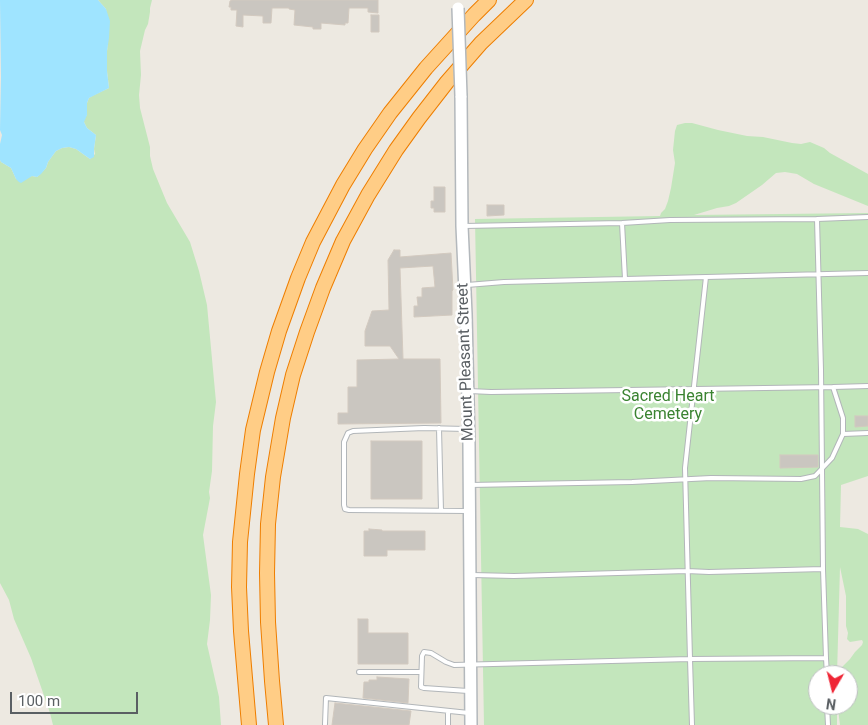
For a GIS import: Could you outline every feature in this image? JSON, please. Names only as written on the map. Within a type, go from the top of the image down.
[{"type":"highway","points":[[249,725],[240,624],[240,542],[253,430],[266,372],[279,331],[313,242],[365,150],[390,113],[426,68],[490,0]]},
{"type":"highway","points":[[276,725],[267,597],[267,548],[270,501],[283,418],[310,324],[343,241],[368,195],[396,150],[459,68],[486,38],[526,0]]},
{"type":"main road","name":"Mount Pleasant Street","points":[[458,4],[468,429],[471,725]]},
{"type":"lane","points":[[462,226],[868,217]]},
{"type":"lane","points":[[817,219],[826,665]]},
{"type":"lane","points":[[622,223],[625,280]]},
{"type":"lane","points":[[464,286],[504,282],[868,272]]},
{"type":"lane","points":[[692,725],[685,468],[706,277]]},
{"type":"lane","points":[[467,391],[868,386]]},
{"type":"lane","points":[[469,485],[711,478],[801,478],[815,476],[832,458],[843,434],[843,418],[832,387]]},
{"type":"lane","points":[[468,429],[439,428],[353,431],[348,433],[344,442],[344,505],[345,509],[349,510],[469,511]]},
{"type":"lane","points":[[439,428],[441,511]]},
{"type":"lane","points":[[843,434],[868,433]]},
{"type":"lane","points":[[470,575],[514,576],[687,570],[710,572],[823,569]]},
{"type":"lane","points":[[471,691],[421,687],[422,656],[424,652],[431,653],[454,665],[690,659],[826,658]]},
{"type":"lane","points":[[359,672],[421,672]]},
{"type":"lane","points":[[325,724],[326,698],[471,713]]},
{"type":"lane","points":[[448,711],[448,725]]},
{"type":"green space","points":[[98,0],[152,0],[148,24],[140,51],[140,108],[150,147],[153,169],[167,203],[190,242],[207,305],[216,402],[210,498],[203,535],[211,595],[207,644],[219,697],[221,725],[53,725],[31,658],[14,619],[9,600],[0,583],[0,160],[11,168],[16,179],[37,177],[46,168],[56,151],[62,148],[76,149],[90,159],[95,154],[96,135],[87,128],[84,122],[84,118],[87,115],[87,103],[89,98],[109,88],[106,9]]},
{"type":"green space","name":"Sacred Heart Cemetery","points":[[692,123],[747,136],[801,144],[810,142],[824,148],[868,174],[868,206],[814,184],[797,174],[785,172],[776,173],[736,203],[694,215],[868,213],[868,476],[841,485],[840,527],[858,529],[868,534],[868,725],[840,725],[839,715],[858,715],[858,665],[844,665],[863,642],[862,640],[850,642],[847,639],[846,596],[840,567],[837,665],[808,665],[808,715],[837,715],[837,725],[484,725],[475,219],[660,216],[665,209],[671,188],[675,163],[673,150],[677,125]]},
{"type":"water","points":[[0,0],[98,0],[106,9],[110,21],[107,51],[109,88],[89,98],[87,115],[84,122],[87,128],[96,135],[94,157],[90,159],[76,149],[62,148],[56,151],[41,174],[37,177],[32,176],[21,183],[16,179],[11,168],[0,160],[2,135],[0,130]]},
{"type":"building","points":[[232,0],[378,0],[378,13],[368,12],[368,8],[349,8],[348,23],[345,23],[345,25],[321,23],[321,29],[313,29],[313,27],[294,25],[295,10],[272,8],[271,23],[263,23],[263,16],[243,15],[243,27],[236,26],[237,10],[231,10],[231,7],[229,7]]},
{"type":"building","points":[[371,15],[379,15],[379,32],[371,32]]},
{"type":"building","points":[[434,187],[445,187],[445,212],[434,212],[434,208],[431,208],[431,201],[434,201]]},
{"type":"building","points":[[487,205],[504,205],[504,215],[487,216]]},
{"type":"building","points":[[394,250],[400,250],[400,257],[451,253],[452,315],[414,317],[414,306],[418,306],[417,297],[422,297],[422,288],[435,287],[433,266],[400,268],[403,359],[440,359],[441,423],[338,424],[338,413],[348,413],[348,387],[357,387],[357,360],[399,359],[390,346],[365,346],[365,331],[372,311],[389,310],[388,260]]},
{"type":"building","points":[[855,416],[868,416],[868,426],[855,427]]},
{"type":"building","points":[[371,441],[422,441],[422,499],[371,499]]},
{"type":"building","points":[[780,455],[818,455],[818,467],[780,468]]},
{"type":"building","points":[[369,529],[382,531],[425,531],[425,550],[387,550],[387,556],[364,556],[364,531],[369,531]]},
{"type":"building","points":[[358,619],[368,619],[368,633],[408,633],[408,664],[358,664]]},
{"type":"building","points":[[377,677],[409,679],[408,703],[363,698],[364,682],[377,680]]},
{"type":"building","points":[[335,703],[411,711],[409,725],[332,725]]}]
